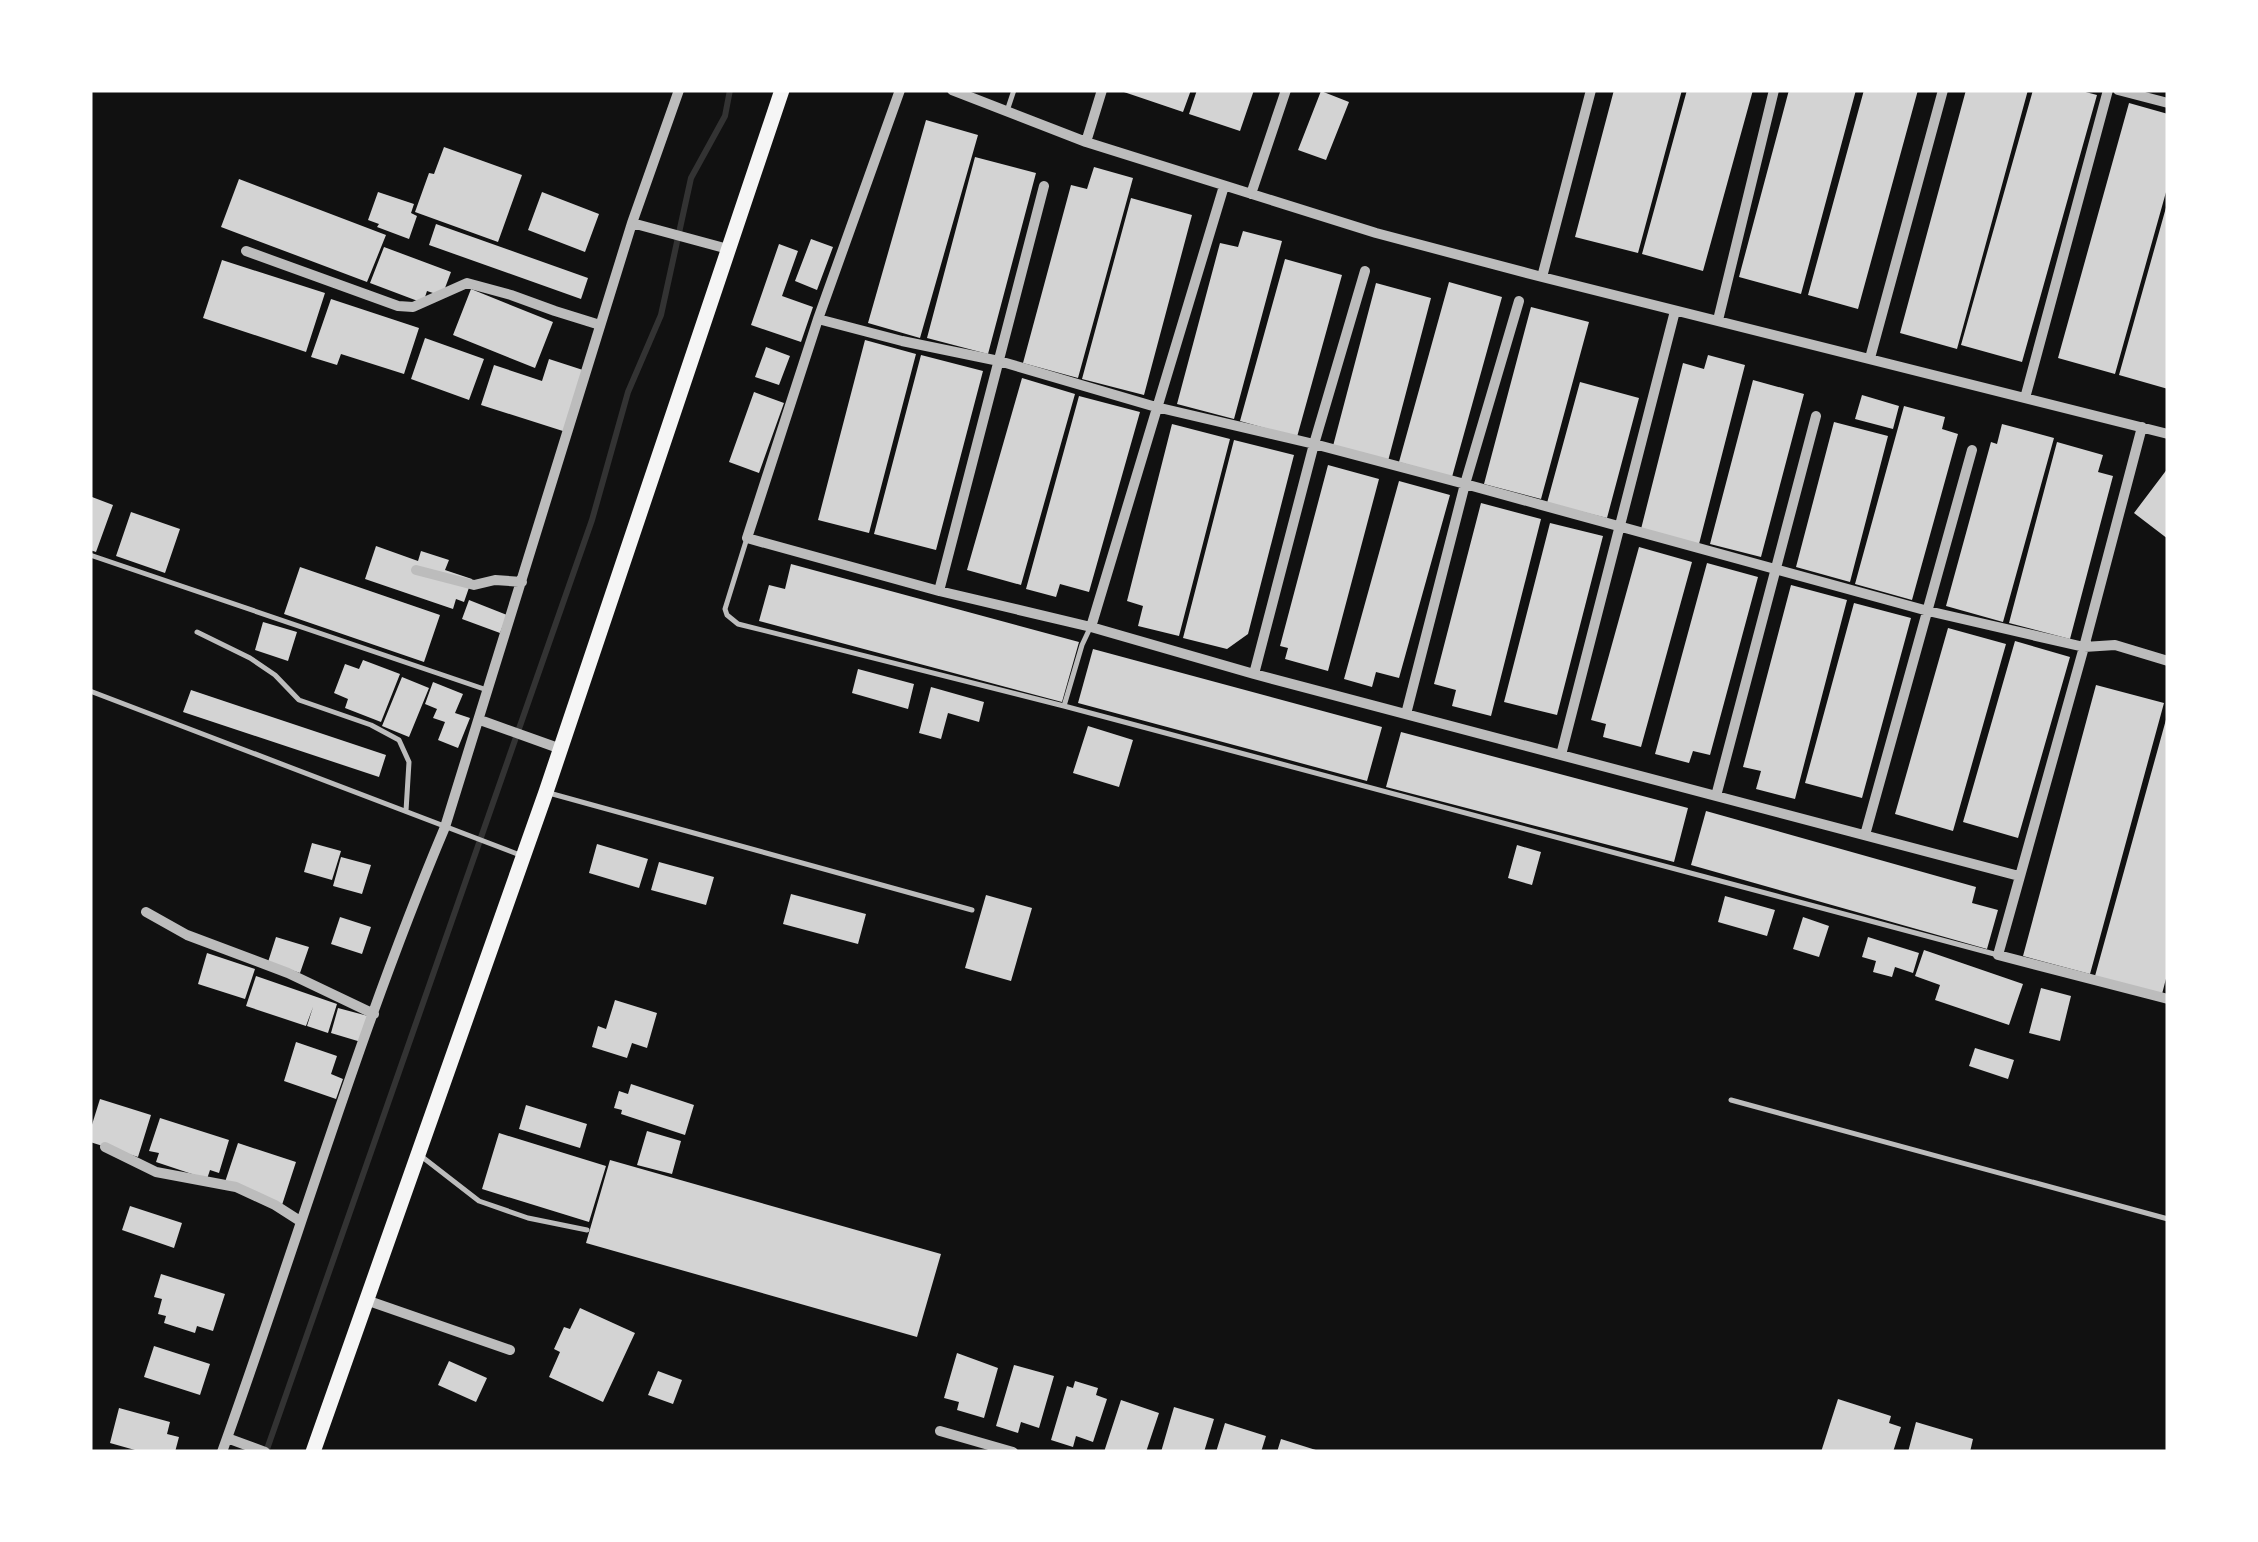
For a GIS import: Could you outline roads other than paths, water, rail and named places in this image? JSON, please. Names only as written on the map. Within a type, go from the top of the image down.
[{"type":"main road","points":[[313,1452],[561,749],[782,90]]},
{"type":"street","points":[[222,1452],[232,1440],[300,1221],[445,827],[632,223],[679,90]]},
{"type":"street","points":[[900,90],[818,320],[747,538],[938,591],[1092,626],[1254,674],[2019,876]]},
{"type":"street","points":[[952,90],[1086,142],[1376,233],[2168,434]]},
{"type":"street","points":[[1086,142],[1102,90]]},
{"type":"street","points":[[1251,194],[1286,90]]},
{"type":"street","points":[[1542,277],[1590,90]]},
{"type":"street","points":[[1718,320],[1774,90]]},
{"type":"street","points":[[1870,358],[1943,90]]},
{"type":"street","points":[[2025,398],[2108,90]]},
{"type":"street","points":[[2118,90],[2168,103]]},
{"type":"street","points":[[938,591],[1044,186]]},
{"type":"street","points":[[1092,626],[1224,186]]},
{"type":"street","points":[[632,223],[728,249]]},
{"type":"street","points":[[246,250],[398,306],[413,307],[466,283],[600,325]]},
{"type":"street","points":[[1254,674],[1314,444],[1365,271]]},
{"type":"street","points":[[1406,714],[1465,484],[1519,301]]},
{"type":"street","points":[[1561,755],[1675,311]]},
{"type":"street","points":[[818,320],[999,361],[1156,407],[1314,444],[1928,611],[2084,646],[2115,646],[2168,660]]},
{"type":"street","points":[[1716,796],[1816,416]]},
{"type":"street","points":[[2142,427],[1998,955],[2168,999]]},
{"type":"street","points":[[1866,835],[1972,450]]},
{"type":"street","points":[[416,570],[474,585],[495,580],[522,582]]},
{"type":"street","points":[[480,720],[561,749]]},
{"type":"street","points":[[146,912],[187,935],[288,974],[374,1014]]},
{"type":"street","points":[[105,1147],[156,1172],[236,1187],[300,1221]]},
{"type":"street","points":[[366,1300],[510,1350]]},
{"type":"street","points":[[940,1431],[1013,1452]]},
{"type":"street","points":[[232,1440],[264,1452]]},
{"type":"lane","points":[[1007,112],[1014,90]]},
{"type":"lane","points":[[747,538],[725,609],[732,620],[1998,955]]},
{"type":"lane","points":[[90,555],[487,690]]},
{"type":"lane","points":[[1064,706],[1082,644],[1092,626]]},
{"type":"lane","points":[[198,632],[250,658],[300,700],[371,725],[400,740],[409,762],[406,811]]},
{"type":"lane","points":[[90,691],[523,856]]},
{"type":"lane","points":[[546,792],[972,910]]},
{"type":"lane","points":[[1731,1100],[2168,1219]]},
{"type":"lane","points":[[418,1154],[478,1201],[528,1218],[587,1230]]},
{"type":"waterway","points":[[266,1452],[592,520],[628,392],[661,315],[691,178],[725,116],[730,90]]}]
